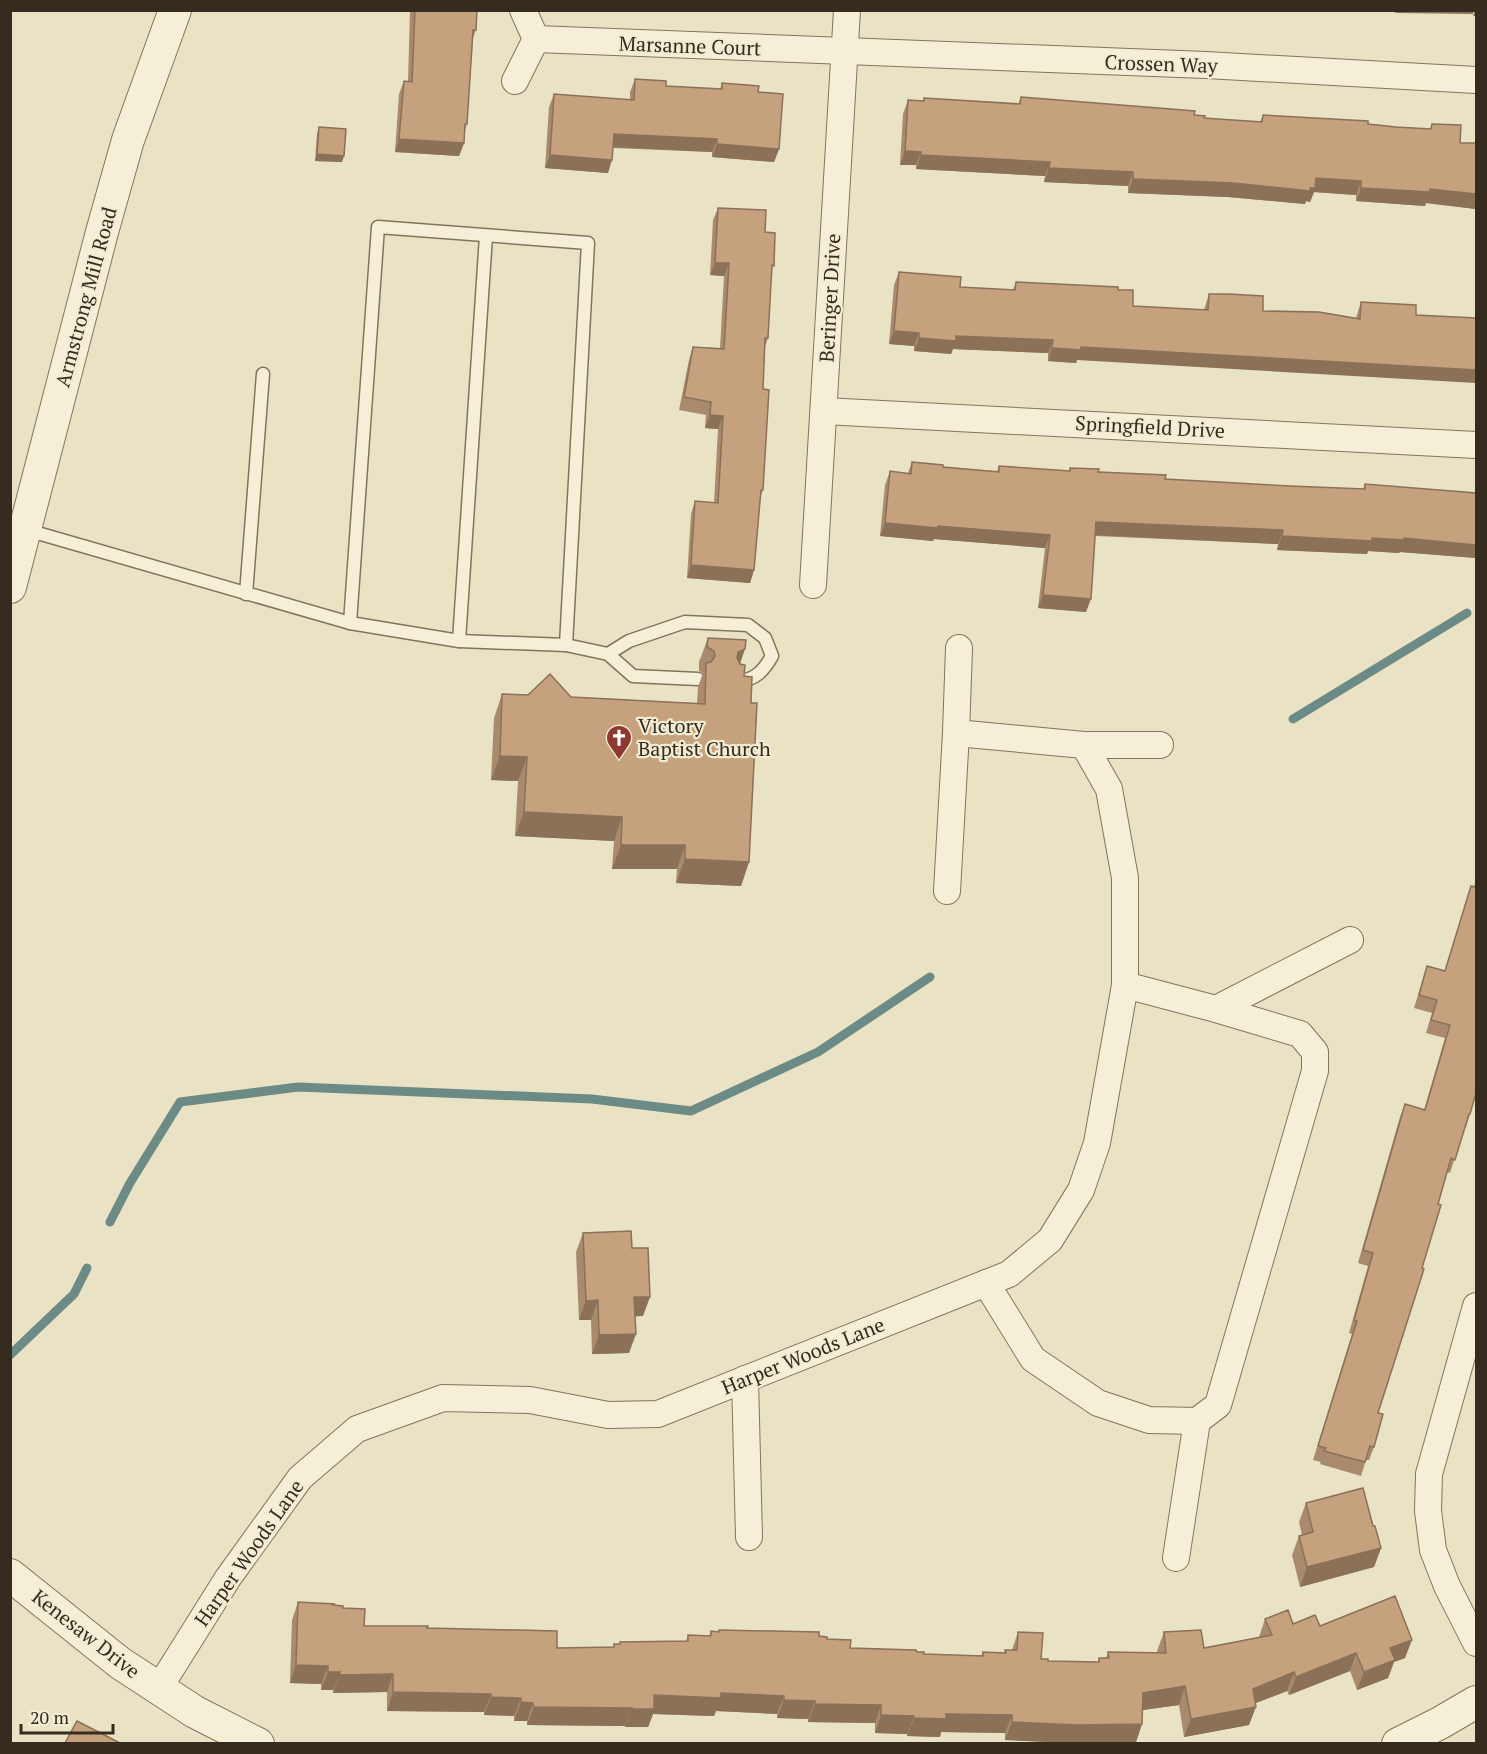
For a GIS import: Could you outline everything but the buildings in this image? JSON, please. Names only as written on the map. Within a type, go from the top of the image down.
[{"type":"street","name":"Armstrong Mill Road","points":[[10,587],[125,151],[175,10]]},
{"type":"street","points":[[515,81],[536,39],[523,10]]},
{"type":"street","name":"Beringer Drive","points":[[813,585],[847,10]]},
{"type":"street","name":"Marsanne Court","points":[[536,39],[844,52]]},
{"type":"street","name":"Crossen Way","points":[[844,52],[1206,65],[1476,80]]},
{"type":"street","name":"Springfield Drive","points":[[824,411],[1476,444]]},
{"type":"street","points":[[947,891],[959,648]]},
{"type":"street","points":[[956,733],[1084,745],[1160,745]]},
{"type":"street","name":"Harper Woods Lane","points":[[159,1688],[228,1578],[300,1478],[357,1429],[442,1398],[530,1400],[608,1415],[658,1414],[1009,1274],[1050,1240],[1081,1190],[1097,1143],[1125,985],[1125,878],[1109,789],[1084,745]]},
{"type":"street","points":[[1216,1009],[1350,940]]},
{"type":"street","points":[[986,1283],[1033,1359],[1098,1403],[1149,1420],[1197,1421],[1218,1405],[1315,1071],[1315,1052],[1300,1034],[1125,985]]},
{"type":"street","points":[[1476,1306],[1429,1474],[1428,1511],[1433,1550],[1446,1586],[1476,1643]]},
{"type":"street","points":[[745,1379],[749,1538]]},
{"type":"street","points":[[1176,1558],[1197,1421]]},
{"type":"street","name":"Kenesaw Drive","points":[[10,1575],[120,1663],[195,1712],[258,1743]]},
{"type":"street","points":[[1398,1743],[1440,1724],[1476,1702]]},
{"type":"lane","points":[[350,623],[378,227],[588,243],[566,645]]},
{"type":"lane","points":[[459,641],[486,236]]},
{"type":"lane","points":[[246,594],[263,374]]},
{"type":"lane","points":[[26,530],[350,623],[459,641],[566,645],[608,654],[633,676],[698,679]]},
{"type":"lane","points":[[608,654],[629,641],[685,622],[748,625],[765,638],[772,656],[764,669],[747,681],[736,681]]},
{"type":"waterway","points":[[1293,719],[1467,613]]},
{"type":"waterway","points":[[110,1222],[130,1183],[180,1102],[298,1087],[592,1099],[691,1111],[818,1052],[930,977]]},
{"type":"waterway","points":[[10,1355],[74,1294],[87,1268]]},
{"type":"place","name":"Victory Baptist Church","points":[[619,761]]}]
